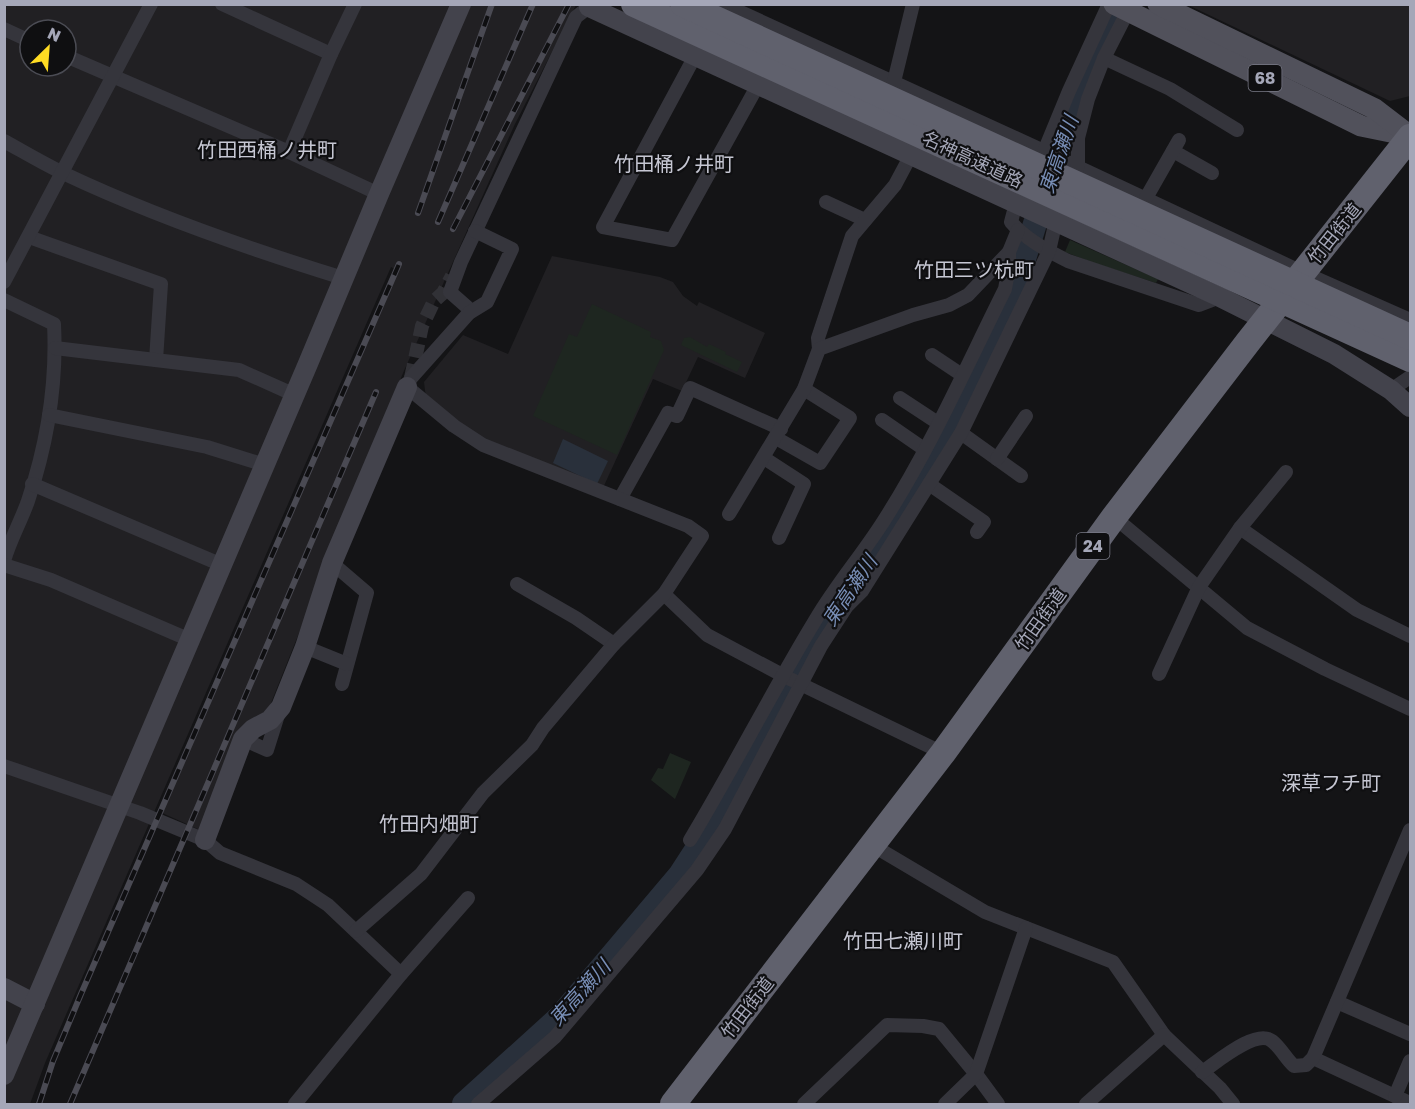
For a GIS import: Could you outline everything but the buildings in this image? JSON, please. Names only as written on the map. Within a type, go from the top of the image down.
[{"type":"highway","name":"名神高速道路","points":[[682,4],[1410,337]]},
{"type":"highway","name":"名神高速道路","points":[[633,11],[1410,359]]},
{"type":"highway","name":"竹田街道","points":[[673,1104],[943,753],[1114,517],[1264,319],[1410,137]]},
{"type":"main road","name":"68","points":[[1118,7],[1360,126],[1410,136],[1376,110],[1158,4]]},
{"type":"street","points":[[4,282],[152,4]]},
{"type":"street","points":[[222,4],[331,54]]},
{"type":"street","points":[[289,152],[355,4]]},
{"type":"street","points":[[4,1075],[461,4]]},
{"type":"street","points":[[723,4],[1410,320]]},
{"type":"street","points":[[880,141],[914,4]]},
{"type":"street","points":[[469,313],[467,308],[450,292],[460,262],[576,17],[590,7],[633,11],[695,56],[1220,297],[1334,354],[1391,390],[1410,407]]},
{"type":"street","points":[[690,840],[733,768],[792,680],[821,646],[847,606],[862,591],[961,432],[1055,222],[1073,164],[1088,99],[1104,58],[1118,7]]},
{"type":"street","points":[[1118,7],[1011,222],[1020,231],[1068,261],[1199,305],[1220,297]]},
{"type":"street","points":[[4,29],[18,35]]},
{"type":"street","points":[[695,56],[603,227],[672,240],[758,85]]},
{"type":"street","points":[[1104,58],[1170,89],[1237,130]]},
{"type":"street","points":[[78,61],[289,152],[378,194]]},
{"type":"street","points":[[4,141],[63,173],[161,216],[287,261],[343,278]]},
{"type":"street","points":[[1146,198],[1176,146],[1205,170],[1192,179]]},
{"type":"street","points":[[729,514],[804,389],[819,350],[818,338],[852,236],[895,185],[911,155]]},
{"type":"street","points":[[826,202],[865,220]]},
{"type":"street","points":[[205,840],[243,739],[253,729],[270,720],[281,707],[305,647],[332,563],[409,382],[469,313],[487,302],[512,249],[475,231]]},
{"type":"street","points":[[819,350],[913,315],[949,305],[968,295],[1009,252],[1020,231]]},
{"type":"street","points":[[29,237],[161,284],[156,360]]},
{"type":"street","points":[[478,1104],[555,1037],[697,870],[731,819],[792,680],[817,616],[884,521],[938,423],[1005,289],[1009,252]]},
{"type":"street","points":[[4,300],[54,324],[55,348],[49,415],[41,455],[4,563],[51,580],[190,640]]},
{"type":"street","points":[[55,348],[239,370],[294,395]]},
{"type":"street","points":[[932,355],[962,375]]},
{"type":"street","points":[[970,359],[990,369]]},
{"type":"street","points":[[1391,390],[1410,377]]},
{"type":"street","points":[[356,931],[421,874],[483,793],[532,745],[543,728],[614,644],[664,594],[702,536],[688,526],[483,445],[454,426],[409,382]]},
{"type":"street","points":[[620,499],[668,412],[677,416],[690,388],[779,434],[820,463],[850,418],[804,389]]},
{"type":"street","points":[[900,398],[938,423]]},
{"type":"street","points":[[49,415],[207,447],[265,465]]},
{"type":"street","points":[[997,459],[1026,416]]},
{"type":"street","points":[[882,420],[924,449]]},
{"type":"street","points":[[961,432],[1021,476]]},
{"type":"street","points":[[764,458],[804,484],[779,538]]},
{"type":"street","points":[[1159,674],[1199,587],[1240,528],[1286,472]]},
{"type":"street","points":[[32,484],[222,565]]},
{"type":"street","points":[[929,484],[984,522],[977,532]]},
{"type":"street","points":[[1114,517],[1247,628],[1325,669],[1410,709]]},
{"type":"street","points":[[1240,528],[1357,610],[1410,636]]},
{"type":"street","points":[[332,563],[367,593],[342,684]]},
{"type":"street","points":[[517,584],[576,618],[614,644]]},
{"type":"street","points":[[664,594],[707,635],[792,680],[943,753]]},
{"type":"street","points":[[305,647],[347,664]]},
{"type":"street","points":[[4,766],[120,806],[205,840],[220,853],[296,884],[328,905],[401,974]]},
{"type":"street","points":[[1202,1072],[1248,1041],[1262,1038],[1271,1040],[1294,1066],[1306,1065],[1313,1058],[1407,848],[1410,830]]},
{"type":"street","points":[[872,845],[985,912],[1113,962],[1164,1035],[1220,1088],[1233,1104]]},
{"type":"street","points":[[296,1104],[401,974],[468,898]]},
{"type":"street","points":[[945,1104],[976,1074],[1026,928]]},
{"type":"street","points":[[4,988],[35,1004]]},
{"type":"street","points":[[1337,1002],[1410,1034]]},
{"type":"street","points":[[804,1104],[887,1025],[939,1029],[998,1104]]},
{"type":"street","points":[[1086,1104],[1164,1035]]},
{"type":"street","points":[[1313,1058],[1410,1103]]},
{"type":"street","points":[[1395,1096],[1410,1061]]},
{"type":"shaded area","points":[[5,5],[576,5],[515,124],[403,373],[269,708],[243,729],[200,830],[160,812],[397,270],[391,267],[45,1063],[30,1104],[5,1104]]},
{"type":"shaded area","points":[[1188,5],[1410,5],[1410,96],[1390,101]]},
{"type":"shaded area","points":[[1070,240],[1158,279],[1156,283],[1065,252]]},
{"type":"shaded area","points":[[552,256],[660,277],[673,282],[683,296],[697,306],[699,302],[765,333],[745,378],[698,357],[682,391],[653,379],[602,490],[492,445],[426,398],[424,382],[463,335],[508,354]]},
{"type":"shaded area","points":[[592,304],[651,332],[650,337],[661,341],[664,350],[617,455],[533,416],[569,334],[577,337]]},
{"type":"shaded area","points":[[690,337],[707,347],[709,344],[726,352],[725,354],[742,362],[737,372],[681,345],[684,338]]},
{"type":"shaded area","points":[[563,439],[608,461],[597,484],[553,463]]},
{"type":"shaded area","points":[[670,753],[691,762],[675,799],[651,780],[658,768],[663,769]]},
{"type":"waterway","name":"東高瀬川","points":[[464,1104],[560,1017],[680,875],[726,804],[819,634],[867,565],[945,429],[1014,291],[1061,140],[1083,82],[1118,4]]},
{"type":"tunnel","points":[[411,378],[422,326],[434,301],[443,293],[452,276]]},
{"type":"railway","points":[[418,213],[492,4]]},
{"type":"railway","points":[[438,222],[533,4]]},
{"type":"railway","points":[[453,229],[569,4]]},
{"type":"railway","points":[[39,1104],[53,1061],[81,994],[399,264]]},
{"type":"railway","points":[[70,1104],[376,392]]},
{"type":"district","name":"竹田西桶ノ井町","points":[[267,149]]},
{"type":"district","name":"竹田桶ノ井町","points":[[674,163]]},
{"type":"district","name":"竹田三ツ杭町","points":[[974,269]]},
{"type":"district","name":"深草フチ町","points":[[1331,782]]},
{"type":"district","name":"竹田内畑町","points":[[429,823]]},
{"type":"district","name":"竹田七瀬川町","points":[[903,940]]}]
